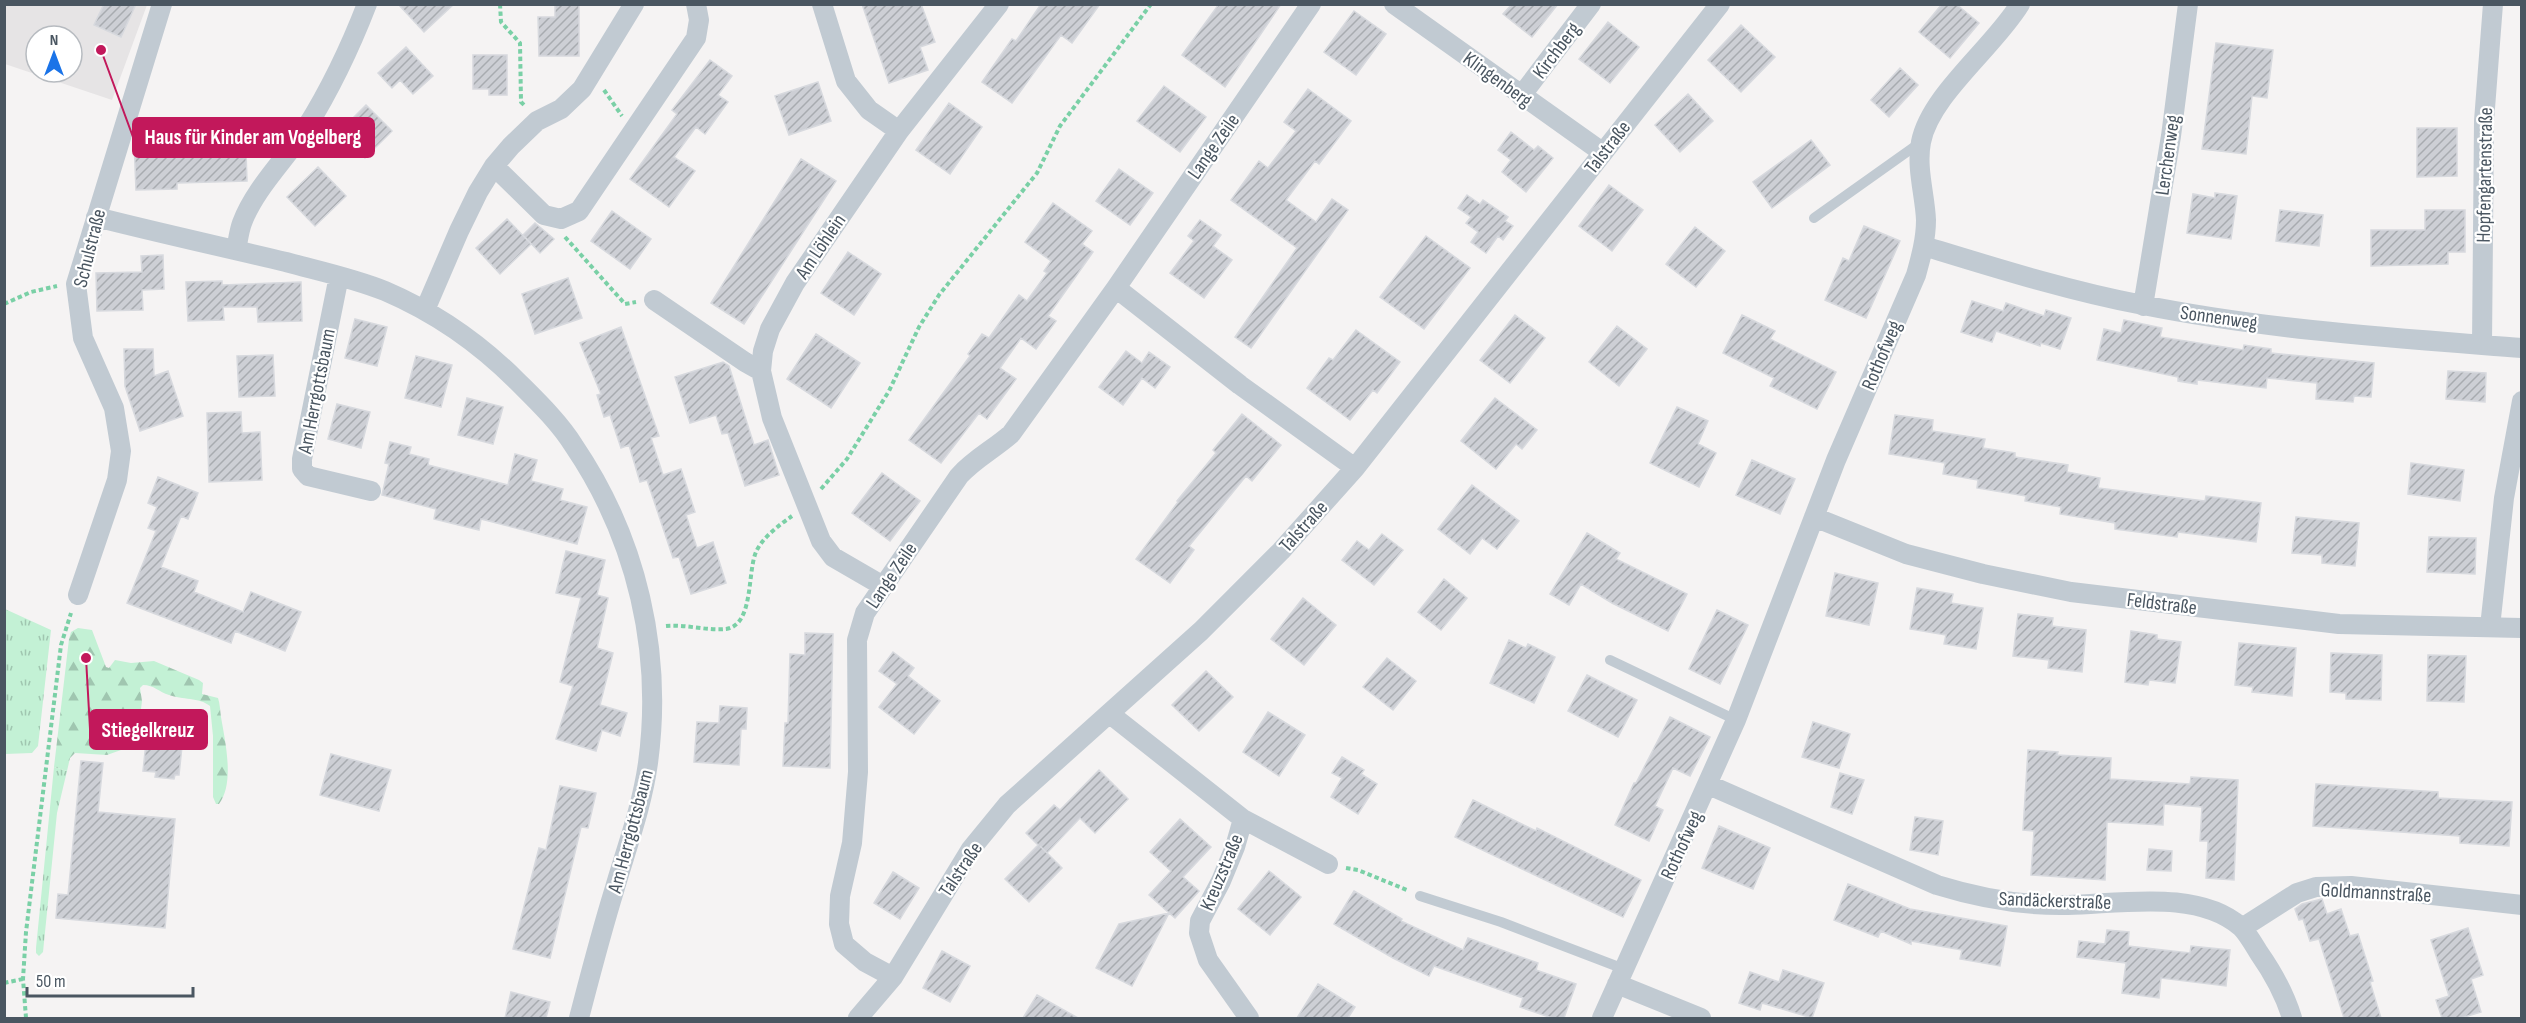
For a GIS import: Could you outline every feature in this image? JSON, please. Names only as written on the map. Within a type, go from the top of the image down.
[{"type":"street","name":"Schulstraße","points":[[78,595],[117,480],[121,452],[114,408],[83,338],[76,284],[162,4]]},
{"type":"street","points":[[236,250],[242,224],[252,203],[305,130],[329,91],[346,58],[368,4]]},
{"type":"street","points":[[425,310],[459,231],[494,166],[537,121],[561,109],[582,89],[634,4]]},
{"type":"street","points":[[494,166],[544,215],[561,219],[579,211],[696,38],[699,20],[696,4]]},
{"type":"street","points":[[822,4],[846,81],[869,110],[899,131]]},
{"type":"street","name":"Am Löhlein","points":[[883,586],[833,557],[821,541],[772,418],[761,370],[763,351],[770,329],[795,283],[899,131],[999,4]]},
{"type":"street","name":"Lange Zeile","points":[[893,977],[865,962],[844,944],[839,924],[840,896],[852,843],[858,772],[857,640],[865,613],[958,476],[971,463],[997,447],[1011,434],[1116,288],[1311,4]]},
{"type":"street","name":"Klingenberg","points":[[1394,4],[1602,153]]},
{"type":"street","name":"Kirchberg","points":[[1521,96],[1590,4]]},
{"type":"street","name":"Talstraße","points":[[858,1018],[893,977],[978,840],[1007,806],[1209,623],[1281,551],[1355,468],[1720,4]]},
{"type":"street","name":"Rothofweg","points":[[1602,1018],[1709,785],[1814,517],[1916,275],[1924,246],[1926,221],[1921,142],[1931,115],[1951,88],[1986,50],[2020,4]]},
{"type":"street","name":"Lerchenweg","points":[[2143,306],[2171,136],[2188,4]]},
{"type":"street","name":"Hopfengartenstraße","points":[[2482,345],[2484,121],[2493,4]]},
{"type":"street","name":"Am Herrgottsbaum","points":[[96,217],[339,276],[384,291],[425,310],[472,342],[502,367],[542,405],[574,444],[603,496],[623,540],[639,587],[652,669],[648,762],[639,809],[579,1018]]},
{"type":"street","name":"Sonnenweg","points":[[1924,246],[2030,278],[2143,306],[2225,320],[2522,348]]},
{"type":"street","name":"Am Herrgottsbaum","points":[[339,276],[304,448],[302,469],[308,476],[371,491]]},
{"type":"street","points":[[1116,288],[1240,385],[1355,468]]},
{"type":"street","points":[[654,300],[745,362],[761,370]]},
{"type":"street","points":[[2490,627],[2504,498],[2522,401]]},
{"type":"street","name":"Feldstraße","points":[[1814,517],[1906,554],[1983,574],[2071,591],[2339,624],[2522,628]]},
{"type":"street","name":"Kreuzstraße","points":[[1110,714],[1242,819],[1328,864]]},
{"type":"street","name":"Sandäckerstraße","points":[[1709,785],[1937,885],[1968,895],[2021,903],[2066,905],[2148,902],[2193,904],[2222,915],[2242,928],[2266,964],[2288,1004],[2292,1018]]},
{"type":"street","name":"Kreuzstraße","points":[[1242,819],[1235,847],[1221,881],[1200,921],[1199,933],[1208,960],[1249,1018]]},
{"type":"street","name":"Goldmannstraße","points":[[2242,928],[2297,893],[2316,887],[2351,886],[2522,905]]},
{"type":"street","points":[[1620,976],[1701,1018]]},
{"type":"lane","points":[[1814,218],[1921,142]]},
{"type":"lane","points":[[1610,660],[1736,720]]},
{"type":"lane","points":[[1420,896],[1501,922],[1620,976]]},
{"type":"path","points":[[500,4],[501,22],[520,43],[521,102],[537,121]]},
{"type":"path","points":[[647,627],[675,625],[726,629],[736,625],[746,612],[751,566],[757,549],[779,525],[822,488],[848,459],[889,391],[919,327],[939,295],[1037,173],[1060,126],[1151,4]]},
{"type":"path","points":[[591,77],[603,88],[617,111],[637,126]]},
{"type":"path","points":[[561,219],[566,239],[625,304],[654,300]]},
{"type":"path","points":[[4,304],[31,292]]},
{"type":"path","points":[[26,1018],[23,979],[34,855],[61,645],[78,595]]},
{"type":"path","points":[[1328,864],[1358,870],[1420,896]]},
{"type":"path","points":[[4,983],[23,979]]},
{"type":"shaded area","points":[[5,5],[147,5],[112,100],[64,84],[84,84],[84,24],[24,24],[24,70],[5,64]]},
{"type":"green space","points":[[5,609],[51,630],[38,746],[32,753],[5,754]]},
{"type":"green space","points":[[78,628],[92,630],[106,667],[109,668],[115,660],[131,663],[154,661],[199,680],[203,683],[202,694],[218,698],[228,762],[227,785],[219,804],[216,804],[213,797],[213,736],[210,706],[201,701],[174,697],[147,685],[140,688],[141,709],[121,714],[119,717],[121,750],[107,755],[75,753],[70,758],[67,771],[54,767],[69,639],[71,632]]},
{"type":"green space","points":[[54,767],[67,771],[57,813],[43,952],[39,956],[36,948]]},
{"type":"building","points":[[104,4],[136,4],[121,37],[94,25]]},
{"type":"building","points":[[398,4],[454,4],[424,32]]},
{"type":"building","points":[[555,4],[579,4],[579,56],[539,56],[538,17],[555,17]]},
{"type":"building","points":[[862,4],[921,4],[935,42],[920,47],[928,70],[889,83]]},
{"type":"building","points":[[1041,4],[1100,4],[1072,43],[1061,35],[1012,103],[982,82],[1012,39],[1016,41]]},
{"type":"building","points":[[1219,4],[1281,4],[1225,87],[1182,55]]},
{"type":"building","points":[[1512,4],[1558,4],[1532,37],[1503,14]]},
{"type":"building","points":[[1942,4],[1956,4],[1979,23],[1950,58],[1919,32]]},
{"type":"building","points":[[1354,11],[1386,34],[1356,75],[1324,52]]},
{"type":"building","points":[[1608,22],[1639,47],[1610,83],[1579,59]]},
{"type":"building","points":[[1741,25],[1775,57],[1741,92],[1708,60]]},
{"type":"building","points":[[2216,43],[2273,50],[2267,98],[2252,96],[2246,154],[2202,149]]},
{"type":"building","points":[[406,47],[433,76],[413,94],[400,80],[392,88],[378,73]]},
{"type":"building","points":[[473,55],[507,55],[507,95],[489,95],[489,89],[473,89]]},
{"type":"building","points":[[710,60],[732,76],[718,95],[728,102],[705,134],[696,127],[674,157],[695,171],[669,207],[630,179],[677,114],[672,110]]},
{"type":"building","points":[[1900,68],[1918,85],[1889,117],[1871,100]]},
{"type":"building","points":[[818,82],[831,121],[789,135],[775,96]]},
{"type":"building","points":[[1164,86],[1206,117],[1180,152],[1137,121]]},
{"type":"building","points":[[1308,89],[1351,121],[1319,164],[1315,161],[1286,200],[1316,222],[1332,199],[1348,210],[1251,348],[1235,337],[1297,248],[1231,200],[1259,161],[1268,168],[1296,131],[1284,122]]},
{"type":"building","points":[[1688,94],[1713,121],[1680,152],[1655,125]]},
{"type":"building","points":[[949,103],[982,127],[950,174],[916,150]]},
{"type":"building","points":[[366,105],[392,131],[365,158],[339,132]]},
{"type":"building","points":[[2417,128],[2457,128],[2457,176],[2417,177]]},
{"type":"building","points":[[1511,132],[1534,150],[1538,146],[1553,158],[1526,192],[1502,172],[1511,160],[1498,150]]},
{"type":"building","points":[[265,133],[266,152],[246,152],[247,181],[177,183],[177,189],[136,190],[134,141],[203,139],[203,135]]},
{"type":"building","points":[[1811,140],[1830,165],[1772,208],[1753,182]]},
{"type":"building","points":[[801,159],[836,181],[744,324],[711,303]]},
{"type":"building","points":[[318,167],[346,196],[315,226],[287,197]]},
{"type":"building","points":[[1119,169],[1153,193],[1130,225],[1096,201]]},
{"type":"building","points":[[1609,185],[1643,210],[1612,251],[1579,226]]},
{"type":"building","points":[[2215,193],[2237,196],[2231,239],[2187,233],[2193,194],[2215,198]]},
{"type":"building","points":[[1467,195],[1480,204],[1483,200],[1508,217],[1505,221],[1513,226],[1503,240],[1498,236],[1486,253],[1471,242],[1478,232],[1466,223],[1471,217],[1458,208]]},
{"type":"building","points":[[1053,203],[1092,231],[1082,244],[1093,252],[1048,316],[1056,321],[1036,349],[1021,338],[1000,368],[1016,379],[987,419],[979,413],[941,463],[909,440],[970,356],[968,354],[982,334],[989,338],[1019,295],[1027,301],[1047,273],[1044,271],[1051,261],[1025,242]]},
{"type":"building","points":[[2280,210],[2323,215],[2319,246],[2276,241]]},
{"type":"building","points":[[2425,210],[2465,210],[2465,252],[2448,252],[2448,264],[2371,266],[2371,230],[2425,230]]},
{"type":"building","points":[[612,211],[651,239],[630,269],[591,241]]},
{"type":"building","points":[[507,219],[531,244],[500,274],[476,248]]},
{"type":"building","points":[[1200,220],[1221,235],[1213,246],[1232,260],[1204,298],[1170,273],[1194,241],[1188,236]]},
{"type":"building","points":[[535,223],[554,239],[540,253],[523,235]]},
{"type":"building","points":[[1864,226],[1900,241],[1866,318],[1825,300],[1843,258],[1849,261]]},
{"type":"building","points":[[1695,227],[1725,251],[1696,287],[1666,264]]},
{"type":"building","points":[[1426,236],[1470,268],[1424,329],[1380,297]]},
{"type":"building","points":[[848,252],[881,274],[854,315],[821,293]]},
{"type":"building","points":[[163,255],[164,289],[142,290],[143,310],[97,311],[96,273],[142,272],[141,256]]},
{"type":"building","points":[[568,278],[582,318],[535,334],[522,294]]},
{"type":"building","points":[[222,281],[222,285],[301,282],[302,321],[258,322],[257,307],[223,307],[224,320],[188,321],[186,282]]},
{"type":"building","points":[[1972,301],[2003,311],[2006,303],[2044,316],[2046,310],[2071,318],[2060,349],[2041,343],[2040,346],[1996,331],[1992,342],[1961,332]]},
{"type":"building","points":[[1515,315],[1545,338],[1510,383],[1480,360]]},
{"type":"building","points":[[1742,315],[1775,331],[1770,339],[1836,372],[1817,409],[1770,386],[1774,378],[1723,353]]},
{"type":"building","points":[[355,319],[387,327],[377,366],[345,358]]},
{"type":"building","points":[[2124,320],[2162,328],[2160,337],[2243,350],[2244,345],[2271,349],[2271,353],[2374,363],[2371,397],[2354,396],[2353,402],[2316,399],[2317,383],[2267,378],[2266,388],[2197,380],[2197,384],[2178,381],[2178,377],[2097,360],[2104,329],[2121,333]]},
{"type":"building","points":[[1617,326],[1647,349],[1619,386],[1589,362]]},
{"type":"building","points":[[621,327],[659,436],[651,438],[663,475],[681,469],[695,512],[686,515],[697,548],[713,542],[726,583],[691,594],[679,557],[673,558],[647,480],[640,482],[629,445],[621,448],[610,415],[604,417],[597,395],[601,394],[580,343]]},
{"type":"building","points":[[1356,330],[1400,362],[1377,393],[1373,390],[1350,420],[1307,388],[1329,358],[1333,360]]},
{"type":"building","points":[[816,334],[860,363],[831,408],[787,379]]},
{"type":"building","points":[[124,349],[153,349],[154,376],[168,371],[183,416],[140,431],[125,386]]},
{"type":"building","points":[[1126,351],[1142,363],[1149,352],[1170,367],[1155,388],[1142,378],[1123,405],[1099,387]]},
{"type":"building","points":[[273,355],[275,396],[239,397],[237,356]]},
{"type":"building","points":[[416,356],[452,365],[441,407],[405,398]]},
{"type":"building","points":[[723,362],[729,366],[754,445],[768,440],[779,475],[745,486],[728,433],[722,434],[716,415],[690,423],[675,377]]},
{"type":"building","points":[[2448,371],[2486,373],[2485,402],[2446,399]]},
{"type":"building","points":[[467,398],[503,407],[493,444],[458,435]]},
{"type":"building","points":[[1495,398],[1537,430],[1522,449],[1516,444],[1496,469],[1461,441]]},
{"type":"building","points":[[337,404],[370,412],[361,448],[328,439]]},
{"type":"building","points":[[1677,407],[1708,421],[1698,444],[1716,453],[1699,487],[1650,463]]},
{"type":"building","points":[[241,412],[242,433],[260,432],[262,480],[209,482],[207,413]]},
{"type":"building","points":[[1242,414],[1281,445],[1252,481],[1246,476],[1189,546],[1194,550],[1170,583],[1136,559],[1177,501],[1216,453],[1213,450]]},
{"type":"building","points":[[1895,415],[1933,420],[1932,431],[1985,439],[1983,448],[2015,453],[2015,457],[2068,465],[2067,472],[2100,478],[2098,488],[2205,501],[2206,496],[2261,503],[2256,542],[2178,532],[2177,537],[2115,529],[2115,523],[2060,514],[2061,507],[2025,501],[2026,496],[1977,488],[1978,480],[1943,474],[1945,463],[1889,454]]},
{"type":"building","points":[[390,442],[411,447],[409,454],[429,459],[428,465],[508,485],[515,454],[537,460],[531,481],[563,489],[560,500],[587,507],[577,544],[481,519],[479,530],[434,519],[436,509],[382,495],[389,464],[385,463]]},
{"type":"building","points":[[1752,460],[1795,479],[1780,514],[1736,495]]},
{"type":"building","points":[[2411,463],[2464,470],[2460,501],[2408,494]]},
{"type":"building","points":[[882,473],[920,501],[890,541],[852,513]]},
{"type":"building","points":[[158,477],[198,493],[188,519],[181,516],[161,567],[198,581],[194,592],[243,612],[251,592],[301,612],[285,651],[235,631],[231,643],[127,603],[156,531],[148,528],[157,507],[148,503]]},
{"type":"building","points":[[1472,485],[1519,521],[1497,549],[1482,538],[1470,554],[1438,529]]},
{"type":"building","points":[[2296,517],[2359,523],[2355,566],[2322,563],[2322,555],[2292,553]]},
{"type":"building","points":[[1587,533],[1620,553],[1616,559],[1687,594],[1668,631],[1612,603],[1581,584],[1569,605],[1550,594]]},
{"type":"building","points":[[1382,534],[1403,550],[1374,585],[1342,560],[1357,541],[1369,550]]},
{"type":"building","points":[[2429,537],[2476,538],[2475,574],[2427,572]]},
{"type":"building","points":[[566,551],[605,560],[597,595],[608,598],[597,648],[613,653],[600,705],[627,713],[620,736],[602,730],[596,751],[556,739],[573,686],[560,682],[581,598],[556,593]]},
{"type":"building","points":[[1835,573],[1878,583],[1869,625],[1826,616]]},
{"type":"building","points":[[1444,579],[1467,598],[1441,630],[1418,612]]},
{"type":"building","points":[[1917,588],[1953,594],[1951,603],[1983,608],[1976,649],[1944,644],[1946,635],[1910,629]]},
{"type":"building","points":[[1303,598],[1336,625],[1304,665],[1271,639]]},
{"type":"building","points":[[1717,610],[1748,625],[1720,684],[1689,669]]},
{"type":"building","points":[[2018,614],[2053,618],[2052,626],[2086,630],[2082,672],[2048,668],[2049,660],[2013,656]]},
{"type":"building","points":[[2131,631],[2157,635],[2157,639],[2181,642],[2175,683],[2149,680],[2148,685],[2125,682]]},
{"type":"building","points":[[805,633],[833,634],[830,768],[783,766],[785,723],[788,723],[790,654],[805,655]]},
{"type":"building","points":[[1509,640],[1526,648],[1528,644],[1555,657],[1534,703],[1490,683]]},
{"type":"building","points":[[2239,643],[2296,648],[2292,696],[2252,692],[2253,687],[2235,685]]},
{"type":"building","points":[[893,652],[914,668],[908,676],[940,701],[914,734],[879,707],[897,684],[879,671]]},
{"type":"building","points":[[2331,653],[2382,655],[2381,700],[2346,699],[2346,693],[2330,692]]},
{"type":"building","points":[[2428,655],[2466,656],[2464,702],[2427,701]]},
{"type":"building","points":[[1387,658],[1416,681],[1393,710],[1363,687]]},
{"type":"building","points":[[1206,671],[1233,697],[1199,731],[1172,705]]},
{"type":"building","points":[[1587,675],[1637,700],[1618,737],[1568,711]]},
{"type":"building","points":[[720,706],[747,708],[746,729],[741,729],[739,765],[694,762],[697,722],[719,723]]},
{"type":"building","points":[[1268,712],[1305,735],[1279,776],[1243,752]]},
{"type":"building","points":[[1670,717],[1710,737],[1690,776],[1673,768],[1655,806],[1663,810],[1649,841],[1615,825],[1634,783]]},
{"type":"building","points":[[1813,722],[1850,734],[1839,768],[1802,757]]},
{"type":"building","points":[[148,723],[184,727],[179,775],[175,775],[174,779],[155,777],[156,772],[143,771]]},
{"type":"building","points":[[2028,750],[2058,752],[2057,755],[2111,758],[2110,779],[2190,784],[2191,777],[2238,780],[2234,880],[2206,878],[2208,841],[2200,841],[2202,807],[2164,804],[2163,825],[2107,822],[2105,880],[2031,875],[2034,831],[2023,830]]},
{"type":"building","points":[[331,754],[391,770],[379,811],[320,795]]},
{"type":"building","points":[[1342,757],[1364,770],[1361,774],[1377,784],[1358,814],[1331,797],[1342,778],[1332,773]]},
{"type":"building","points":[[81,761],[103,763],[98,812],[175,819],[165,928],[56,918],[58,894],[68,895]]},
{"type":"building","points":[[1099,770],[1128,799],[1095,833],[1080,818],[1047,853],[1062,868],[1029,902],[1005,879],[1038,845],[1026,833],[1054,805],[1060,810]]},
{"type":"building","points":[[1840,773],[1864,780],[1852,814],[1831,807]]},
{"type":"building","points":[[2316,784],[2438,792],[2438,798],[2512,802],[2509,846],[2460,843],[2460,836],[2313,826]]},
{"type":"building","points":[[560,786],[596,793],[588,828],[581,827],[550,958],[513,949],[539,848],[546,850]]},
{"type":"building","points":[[1473,800],[1536,831],[1537,828],[1641,880],[1623,917],[1455,837]]},
{"type":"building","points":[[1915,817],[1943,821],[1938,855],[1910,850]]},
{"type":"building","points":[[1180,819],[1211,847],[1183,877],[1199,891],[1175,918],[1149,895],[1171,871],[1150,852]]},
{"type":"building","points":[[1719,826],[1770,848],[1753,889],[1702,868]]},
{"type":"building","points":[[2149,849],[2172,851],[2171,871],[2147,870]]},
{"type":"building","points":[[1269,871],[1301,897],[1270,935],[1238,909]]},
{"type":"building","points":[[893,872],[919,888],[900,919],[874,903]]},
{"type":"building","points":[[1848,884],[1910,909],[2007,926],[2000,966],[1960,959],[1962,950],[1911,941],[1911,944],[1881,931],[1878,937],[1834,920]]},
{"type":"building","points":[[1354,891],[1402,919],[1401,921],[1463,950],[1468,938],[1538,963],[1536,970],[1576,984],[1564,1018],[1552,1018],[1520,1007],[1523,998],[1434,966],[1429,976],[1334,924]]},
{"type":"building","points":[[2322,899],[2327,914],[2341,909],[2350,936],[2358,934],[2373,981],[2370,982],[2381,1018],[2344,1018],[2319,939],[2310,941],[2303,919],[2299,920],[2295,909],[2302,904]]},
{"type":"building","points":[[1169,913],[1132,986],[1096,968],[1119,924]]},
{"type":"building","points":[[2468,928],[2483,975],[2471,979],[2481,1012],[2461,1018],[2442,1018],[2436,1000],[2449,996],[2431,940]]},
{"type":"building","points":[[2107,930],[2129,932],[2128,946],[2190,953],[2191,946],[2230,950],[2226,986],[2161,978],[2159,998],[2122,993],[2126,963],[2077,957],[2079,941],[2105,944]]},
{"type":"building","points":[[942,951],[970,966],[950,1002],[923,988]]},
{"type":"building","points":[[1783,970],[1824,983],[1812,1018],[1762,1003],[1760,1010],[1739,1003],[1750,972],[1779,982]]},
{"type":"building","points":[[1318,984],[1355,1007],[1348,1018],[1297,1018]]},
{"type":"building","points":[[511,992],[550,1002],[546,1018],[505,1018]]},
{"type":"building","points":[[1037,995],[1078,1018],[1023,1018]]},
{"type":"place","name":"Haus für Kinder am Vogelberg","points":[[101,50]]},
{"type":"place","name":"Stiegelkreuz","points":[[86,658]]}]
